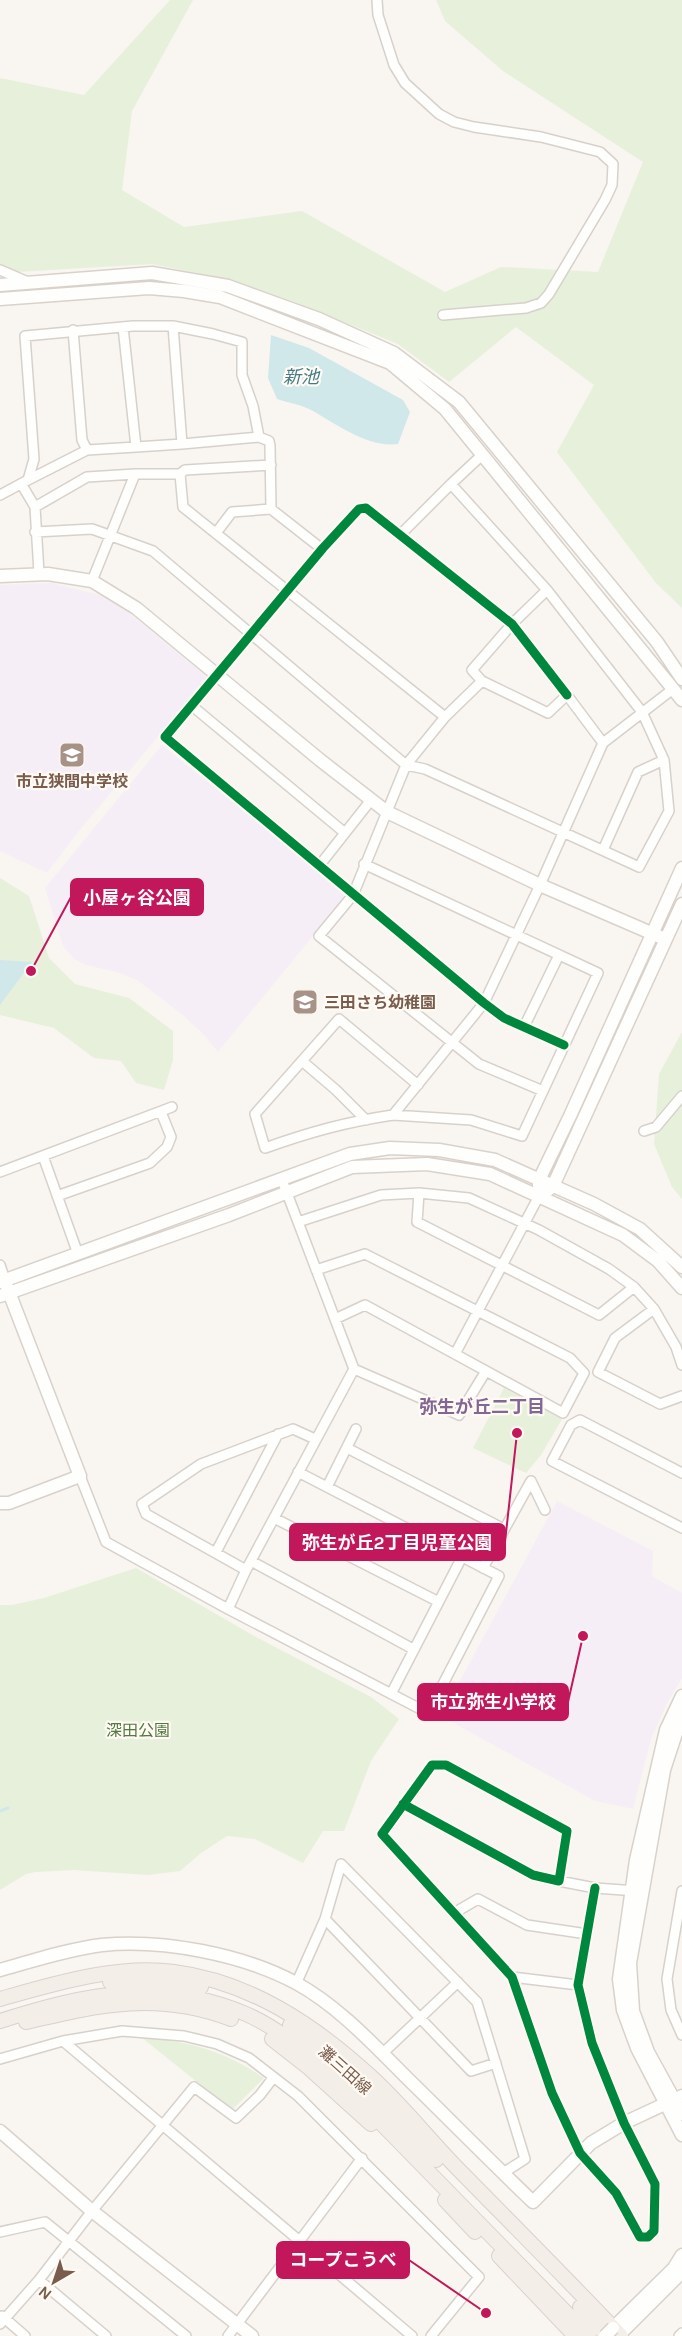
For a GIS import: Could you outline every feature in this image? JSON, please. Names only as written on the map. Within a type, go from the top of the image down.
[{"type":"main road","points":[[0,2003],[55,1983],[143,1970],[174,1972],[232,1986],[287,2011],[369,2074],[614,2334]]},
{"type":"main road","name":"灘三田線","points":[[0,2003],[74,1987],[156,1980],[197,1985],[233,1996],[284,2020],[312,2040],[359,2081],[614,2334]]},
{"type":"main road","name":"灘三田線","points":[[0,2021],[98,1995],[170,1994],[211,2002],[247,2015],[272,2028],[336,2077],[589,2336]]},
{"type":"main road","points":[[0,2028],[65,2002]]},
{"type":"main road","points":[[0,2028],[97,2006],[143,2002],[194,2007],[242,2023],[284,2047],[382,2133]]},
{"type":"main road","points":[[336,2077],[382,2133],[574,2336]]},
{"type":"main road","points":[[359,2081],[435,2146]]},
{"type":"street","points":[[377,0],[378,15],[394,65],[405,83],[440,114],[454,122],[474,127],[541,137],[591,149],[600,152],[614,164],[612,185],[605,200],[549,294],[541,303],[526,308],[443,315]]},
{"type":"street","points":[[0,270],[31,283]]},
{"type":"street","points":[[0,285],[152,273],[228,286],[319,319],[394,353],[459,402],[657,642],[682,679]]},
{"type":"street","points":[[0,300],[149,288],[184,291],[220,297],[390,363],[445,409],[682,700]]},
{"type":"street","points":[[173,326],[182,444]]},
{"type":"street","points":[[39,573],[35,507],[25,482],[34,459],[25,336],[74,330],[173,326],[242,342],[242,375],[253,406],[259,436]]},
{"type":"street","points":[[123,327],[136,447]]},
{"type":"street","points":[[74,330],[82,440],[87,450]]},
{"type":"street","points":[[0,495],[87,450],[259,436],[268,441],[271,465],[271,509]]},
{"type":"street","points":[[400,535],[482,455]]},
{"type":"street","points":[[35,507],[87,477],[180,474],[185,470],[271,465]]},
{"type":"street","points":[[92,581],[135,474]]},
{"type":"street","points":[[180,474],[183,507],[444,717]]},
{"type":"street","points":[[35,532],[92,529],[153,551],[406,765],[425,769],[639,867],[669,810],[664,760],[642,712],[547,590],[451,484]]},
{"type":"street","points":[[564,1045],[504,1018],[484,1003],[165,736],[322,549],[359,509],[366,508],[512,624],[603,743]]},
{"type":"street","points":[[216,533],[232,512],[271,509],[322,549]]},
{"type":"street","points":[[0,576],[39,573],[92,581],[136,608],[387,812],[540,885],[665,939]]},
{"type":"street","points":[[547,590],[512,624],[472,670],[482,681],[548,713],[567,695]]},
{"type":"street","points":[[482,681],[444,717],[406,765],[353,895],[319,936],[479,1064],[543,1091]]},
{"type":"street","points":[[393,1116],[484,1003],[540,885],[603,743],[673,689]]},
{"type":"street","points":[[191,705],[345,833]]},
{"type":"street","points":[[603,850],[638,772],[664,760]]},
{"type":"street","points":[[319,866],[371,800]]},
{"type":"street","points":[[364,864],[598,973],[522,1136],[471,1120],[393,1116],[366,1119],[315,1130],[265,1148],[255,1114],[339,1019],[418,1085]]},
{"type":"street","points":[[455,1354],[539,1196],[539,1180],[682,868]]},
{"type":"street","points":[[539,1196],[553,1186],[682,904]]},
{"type":"street","points":[[525,1027],[559,955]]},
{"type":"street","points":[[302,1061],[366,1119]]},
{"type":"street","points":[[644,1131],[656,1127],[682,1096]]},
{"type":"street","points":[[0,1172],[172,1107]]},
{"type":"street","points":[[57,1196],[150,1163],[166,1147],[171,1137],[161,1112]]},
{"type":"street","points":[[3,1281],[350,1154],[390,1148],[439,1150],[495,1160],[594,1204],[640,1229],[682,1267]]},
{"type":"street","points":[[43,1156],[78,1254]]},
{"type":"street","points":[[4,1295],[238,1211],[352,1167],[428,1164],[490,1174],[623,1235],[658,1261],[682,1288]]},
{"type":"street","points":[[280,1181],[354,1369],[459,1416],[486,1371]]},
{"type":"street","points":[[298,1222],[381,1195],[419,1193],[469,1198],[525,1224],[609,1269],[634,1287],[654,1309],[676,1347],[682,1365]]},
{"type":"street","points":[[419,1193],[417,1221],[599,1315],[634,1287]]},
{"type":"street","points":[[316,1270],[365,1254],[570,1358],[584,1373],[563,1413],[365,1305],[335,1319]]},
{"type":"street","points":[[0,1265],[4,1295],[106,1542],[228,1609],[428,1713],[499,1576],[298,1472]]},
{"type":"street","points":[[654,1309],[615,1338],[598,1372],[660,1404],[682,1396]]},
{"type":"street","points":[[228,1609],[315,1439],[354,1369]]},
{"type":"street","points":[[682,1473],[580,1420],[571,1425],[552,1461],[682,1528]]},
{"type":"street","points":[[315,1439],[293,1429],[201,1464],[142,1504],[146,1514],[216,1552],[249,1565],[413,1649]]},
{"type":"street","points":[[327,1487],[356,1429]]},
{"type":"street","points":[[216,1552],[278,1434]]},
{"type":"street","points":[[347,1448],[504,1529]]},
{"type":"street","points":[[0,1503],[9,1503],[80,1476]]},
{"type":"street","points":[[483,1568],[531,1481],[544,1510]]},
{"type":"street","points":[[274,1518],[437,1601]]},
{"type":"street","points":[[391,1694],[437,1601],[462,1557]]},
{"type":"street","points":[[637,1891],[636,1860],[666,1730],[682,1696]]},
{"type":"street","points":[[682,1715],[664,1770],[619,1979],[623,2010],[637,2048],[682,2115]]},
{"type":"street","points":[[560,1881],[567,1831],[446,1766],[432,1765],[382,1834],[512,1977],[552,2094],[580,2153],[616,2193],[640,2237],[648,2237],[654,2231],[655,2184],[624,2123],[592,2043],[578,1985],[596,1888]]},
{"type":"street","points":[[404,1804],[533,1875],[596,1888],[637,1891]]},
{"type":"street","points":[[296,1984],[325,1919],[341,1864],[477,2002],[525,2159],[503,2173]]},
{"type":"street","points":[[682,1891],[667,1979],[671,2010],[682,2034]]},
{"type":"street","points":[[454,1912],[478,1899],[527,1925],[587,1934]]},
{"type":"street","points":[[325,1919],[471,2071],[496,2063]]},
{"type":"street","points":[[0,1970],[101,1945],[165,1944],[217,1954],[269,1972],[296,1984],[346,2019],[533,2202],[591,2143],[624,2123],[674,2100]]},
{"type":"street","points":[[512,1977],[578,1985]]},
{"type":"street","points":[[382,2053],[458,1982]]},
{"type":"street","points":[[0,2059],[63,2041],[122,2031],[184,2036],[217,2044],[249,2058],[298,2096],[479,2277],[431,2336]]},
{"type":"street","points":[[63,2041],[412,2336]]},
{"type":"street","points":[[25,2336],[2,2319],[39,2280],[92,2211],[194,2087],[236,2118],[260,2095],[273,2078]]},
{"type":"street","points":[[674,2100],[682,2135]]},
{"type":"street","points":[[0,2131],[92,2211],[252,2336]]},
{"type":"street","points":[[228,2336],[362,2158]]},
{"type":"street","points":[[0,2232],[45,2222],[186,2336]]},
{"type":"street","points":[[614,2334],[674,2268],[682,2255]]},
{"type":"street","points":[[614,2334],[682,2272]]},
{"type":"street","points":[[39,2280],[106,2336]]},
{"type":"shaded area","name":"市立狭間中学校","points":[[52,583],[111,598],[208,677],[78,832],[47,873],[0,851],[0,585]]},
{"type":"shaded area","points":[[162,745],[343,892],[344,898],[218,1052],[184,1016],[137,980],[117,972],[86,965],[74,959],[63,946],[45,888]]},
{"type":"shaded area","points":[[557,1501],[653,1551],[652,1576],[682,1593],[682,1678],[667,1703],[651,1739],[633,1809],[595,1801],[441,1716]]},
{"type":"green space","points":[[170,0],[193,0],[132,111],[122,190],[184,227],[302,211],[445,292],[501,267],[598,272],[643,162],[503,71],[445,21],[436,0],[682,0],[682,608],[656,583],[557,452],[594,385],[516,327],[449,382],[398,344],[292,301],[232,280],[152,264],[0,273],[0,78],[84,95]]},
{"type":"green space","points":[[0,878],[29,896],[49,958],[75,984],[129,998],[173,1031],[173,1060],[164,1090],[136,1083],[121,1061],[94,1058],[54,1028],[0,1015]]},
{"type":"green space","points":[[682,1032],[682,1199],[672,1187],[654,1144],[659,1074]]},
{"type":"green space","points":[[504,1388],[562,1419],[541,1455],[526,1473],[473,1448]]},
{"type":"green space","name":"深田公園","points":[[136,1568],[256,1637],[371,1697],[399,1719],[371,1761],[344,1831],[323,1831],[303,1863],[255,1839],[227,1836],[201,1853],[180,1871],[148,1875],[74,1870],[35,1872],[26,1874],[0,1890],[0,1605],[12,1605],[44,1598]]},
{"type":"green space","points":[[141,2037],[206,2049],[234,2060],[264,2078],[232,2110]]},
{"type":"water","name":"新池","points":[[271,335],[309,348],[403,400],[410,412],[398,444],[365,439],[309,409],[277,399],[268,378]]},
{"type":"water","points":[[0,960],[32,962],[0,1005]]},
{"type":"waterway","points":[[0,1811],[8,1808]]},
{"type":"cycle path","points":[[564,1045],[504,1018],[484,1003],[165,737],[323,548],[359,509],[366,508],[512,624],[567,695]]},
{"type":"cycle path","points":[[403,1804],[533,1875],[559,1881],[567,1831],[446,1765],[432,1765],[382,1834],[512,1977],[552,2093],[580,2153],[616,2193],[640,2237],[648,2237],[654,2231],[655,2184],[624,2123],[592,2043],[578,1985],[595,1888]]},
{"type":"place","name":"市立狭間中学校","points":[[72,755]]},
{"type":"place","name":"小屋ヶ谷公園","points":[[31,971]]},
{"type":"place","name":"三田さち幼稚園","points":[[305,1002]]},
{"type":"place","name":"弥生が丘2丁目児童公園","points":[[517,1433]]},
{"type":"place","name":"市立弥生小学校","points":[[583,1636]]},
{"type":"place","name":"コープこうべ","points":[[486,2313]]},
{"type":"district","name":"弥生が丘二丁目","points":[[482,1407]]}]
